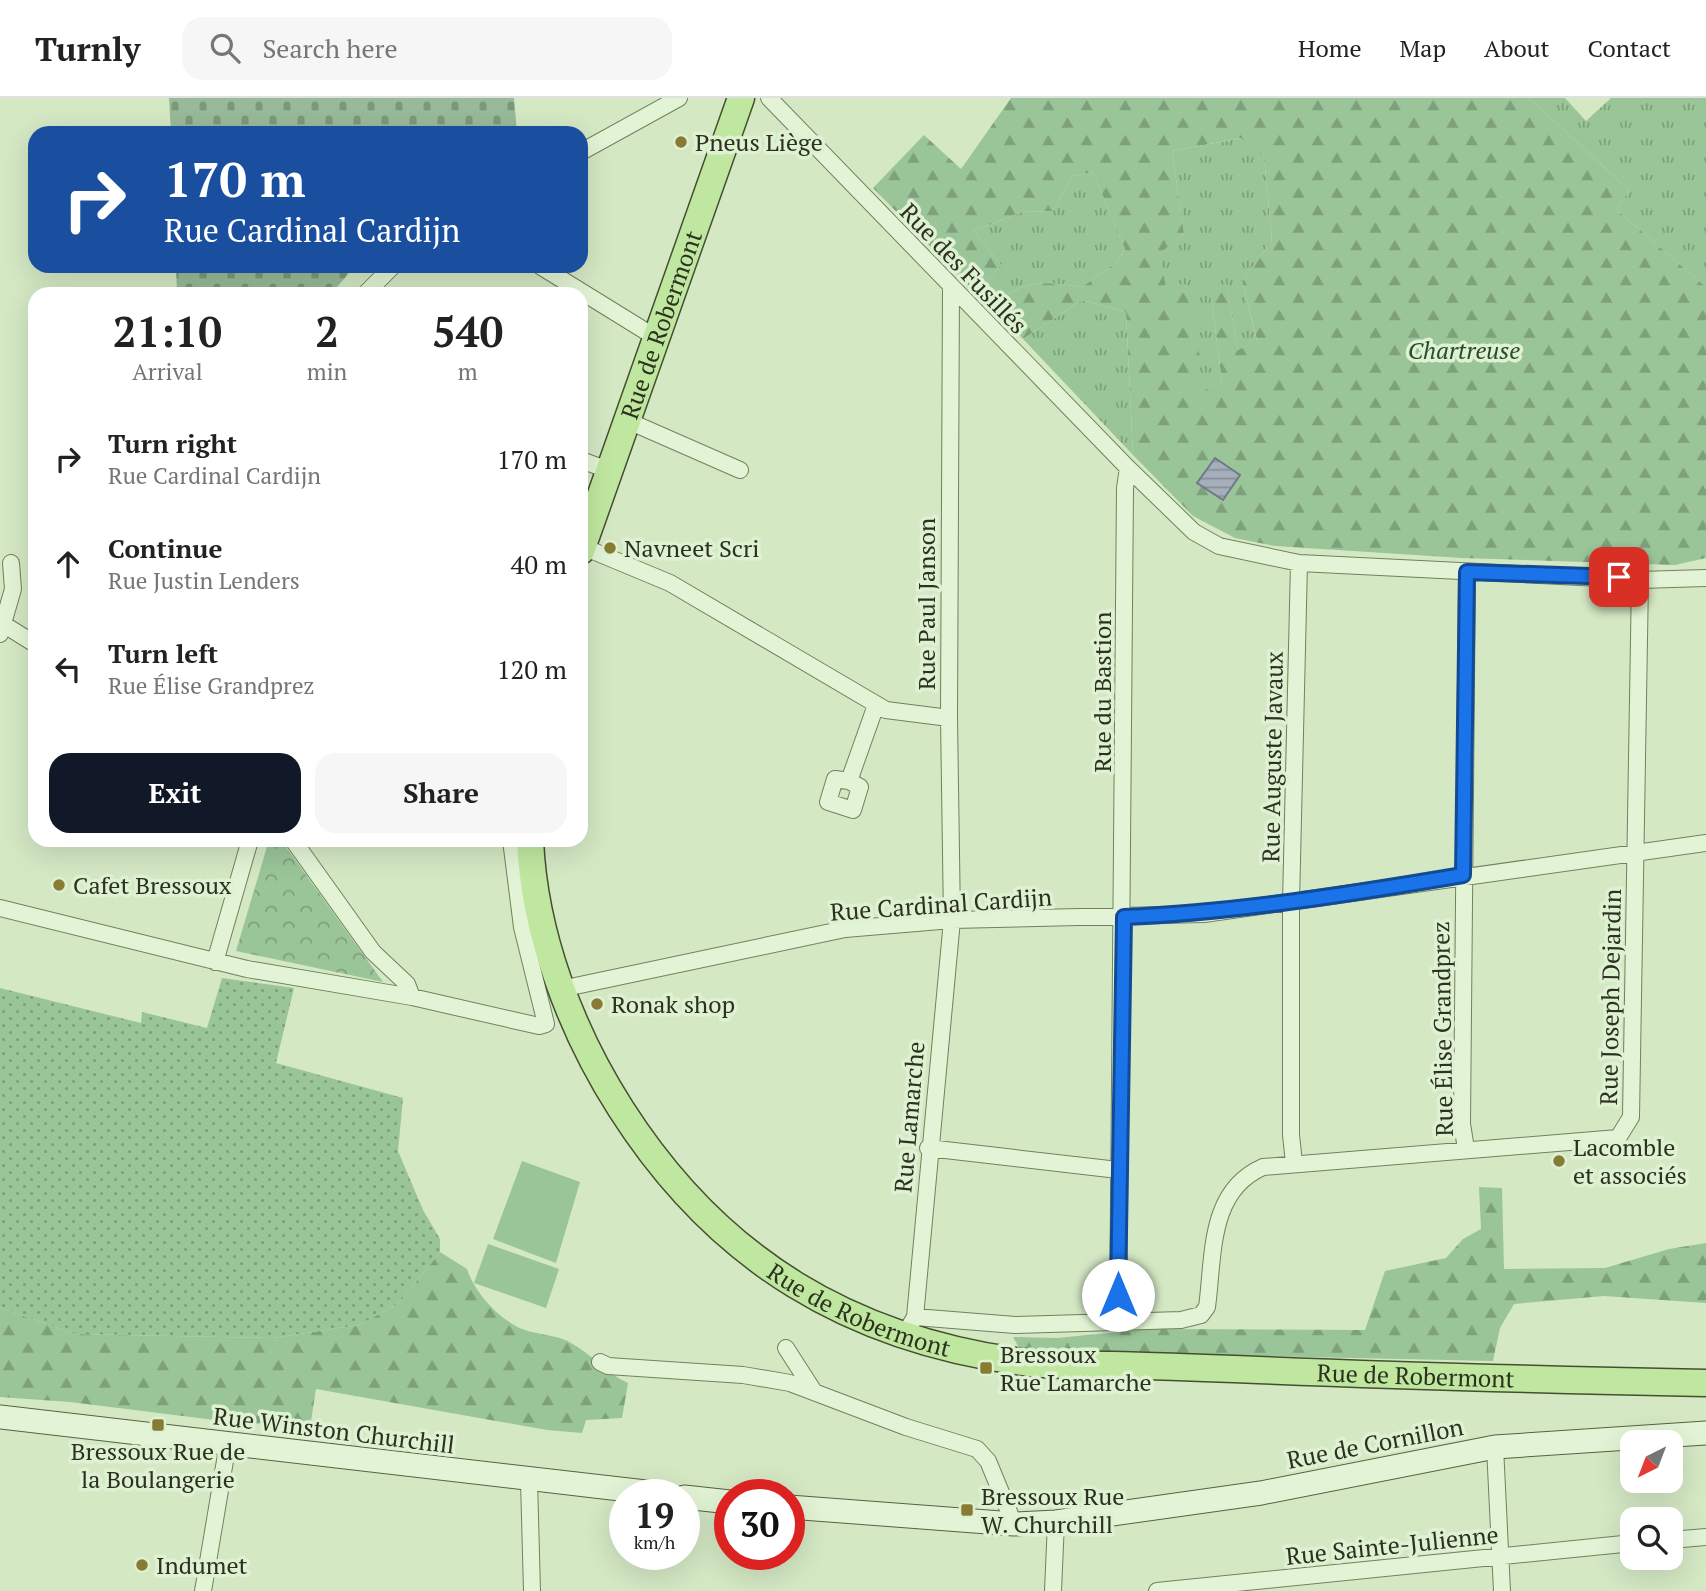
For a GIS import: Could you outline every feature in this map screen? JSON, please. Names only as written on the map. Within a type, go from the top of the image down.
[{"type":"main road","name":"Rue de Robermont","points":[[588,528],[741,98]]},
{"type":"main road","name":"Rue de Robermont","points":[[531,847],[538,904],[561,989],[605,1083],[643,1144],[702,1211],[773,1272],[854,1318],[909,1327],[1031,1363],[1448,1378],[1706,1383]]},
{"type":"main road","name":"Rue Winston Churchill","points":[[0,1417],[609,1488]]},
{"type":"main road","name":"Rue de Cornillon","points":[[1056,1522],[1261,1493],[1495,1447],[1706,1433]]},
{"type":"main road","points":[[805,1508],[1014,1524],[1056,1522]]},
{"type":"street","points":[[588,148],[679,98]]},
{"type":"street","name":"Rue des Fusillés","points":[[769,98],[1128,468],[1194,532],[1219,546],[1299,563],[1640,580],[1706,578]]},
{"type":"street","points":[[372,287],[386,273]]},
{"type":"street","points":[[551,273],[574,287]]},
{"type":"street","name":"Rue Paul Janson","points":[[951,287],[949,718],[952,920]]},
{"type":"street","points":[[588,296],[655,337]]},
{"type":"street","points":[[626,420],[740,470]]},
{"type":"street","points":[[588,463],[608,470]]},
{"type":"street","name":"Rue du Bastion","points":[[1118,1320],[1118,1170],[1124,917],[1125,488],[1128,468]]},
{"type":"street","points":[[588,551],[670,583],[876,705],[915,716],[949,718]]},
{"type":"street","name":"Rue Auguste Javaux","points":[[1294,1163],[1291,1135],[1291,903],[1299,563]]},
{"type":"street","points":[[11,564],[13,589],[1,629],[28,641]]},
{"type":"street","name":"Rue Élise Grandprez","points":[[1466,1149],[1462,1124],[1467,572]]},
{"type":"street","name":"Rue Joseph Dejardin","points":[[1118,1320],[1181,1320],[1201,1315],[1207,1307],[1217,1226],[1228,1193],[1252,1172],[1263,1167],[1605,1140],[1619,1138],[1624,1131],[1631,1117],[1640,580]]},
{"type":"street","points":[[849,781],[876,705]]},
{"type":"street","name":"Rue Cardinal Cardijn","points":[[561,989],[845,929],[952,920],[1204,914],[1463,875],[1706,843]]},
{"type":"street","points":[[215,962],[248,847]]},
{"type":"street","points":[[298,847],[373,952],[407,984],[412,997]]},
{"type":"street","points":[[0,908],[215,962],[412,997],[539,1026],[546,1024],[522,927],[512,847]]},
{"type":"street","name":"Rue Lamarche","points":[[909,1327],[952,920]]},
{"type":"street","points":[[928,1148],[1118,1170]]},
{"type":"street","points":[[909,1327],[1118,1320]]},
{"type":"street","points":[[786,1348],[813,1390]]},
{"type":"street","points":[[600,1362],[608,1366],[743,1375],[790,1383],[906,1427],[977,1449],[988,1461],[1014,1524]]},
{"type":"street","points":[[203,1591],[228,1443]]},
{"type":"street","points":[[1495,1447],[1502,1591]]},
{"type":"street","points":[[529,1480],[533,1591]]},
{"type":"street","points":[[1054,1591],[1056,1522]]},
{"type":"street","points":[[1683,1539],[1706,1537]]},
{"type":"street","name":"Rue Sainte-Julienne","points":[[1157,1591],[1620,1544]]},
{"type":"green space","points":[[169,98],[514,98],[516,126],[171,126]]},
{"type":"green space","name":"Chartreuse","points":[[1011,98],[1529,98],[1629,190],[1617,210],[1706,287],[1706,558],[1675,565],[1462,558],[1275,546],[1235,538],[1193,516],[1133,455],[1126,312],[1082,300],[1023,339],[990,306],[1014,291],[1033,284],[1082,287],[1117,262],[1125,249],[1093,172],[1072,176],[1053,211],[1022,212],[974,231],[1001,265],[977,294],[873,188],[924,135],[961,169]],"holes":[[[1241,138],[1264,157],[1272,240],[1242,281],[1257,340],[1238,350],[1226,282],[1211,296],[1222,382],[1189,397],[1200,357],[1185,284],[1166,286],[1159,254],[1184,233],[1172,151]]]},
{"type":"green space","points":[[1529,98],[1565,98],[1586,121],[1611,98],[1706,98],[1706,287],[1617,210],[1629,190]]},
{"type":"green space","points":[[1242,138],[1264,157],[1272,240],[1242,281],[1257,341],[1238,350],[1226,283],[1211,296],[1222,382],[1188,398],[1185,285],[1166,286],[1158,254],[1184,233],[1172,151]]},
{"type":"green space","points":[[1093,172],[1125,249],[1117,262],[1082,287],[1033,284],[1014,291],[990,306],[977,294],[1001,265],[974,231],[1022,212],[1053,211],[1072,176]]},
{"type":"green space","points":[[176,273],[349,273],[337,287],[177,287]]},
{"type":"green space","points":[[1082,300],[1126,312],[1133,455],[1023,339]]},
{"type":"green space","points":[[267,847],[286,847],[383,982],[236,951]]},
{"type":"green space","points":[[222,978],[294,988],[276,1063],[403,1098],[398,1151],[423,1210],[440,1239],[440,1252],[399,1303],[359,1325],[273,1338],[76,1334],[0,1308],[0,988],[141,1023],[142,1012],[207,1028]]},
{"type":"green space","points":[[522,1161],[580,1182],[556,1263],[493,1239]]},
{"type":"green space","points":[[1479,1187],[1502,1188],[1504,1269],[1605,1268],[1669,1249],[1706,1243],[1706,1303],[1604,1296],[1514,1304],[1500,1328],[1493,1361],[1021,1351],[1013,1337],[1057,1338],[1150,1329],[1365,1330],[1385,1271],[1446,1258],[1463,1239],[1481,1229]]},
{"type":"green space","points":[[488,1244],[559,1269],[546,1308],[474,1283]]},
{"type":"green space","points":[[440,1252],[467,1269],[482,1296],[507,1320],[525,1330],[566,1340],[628,1383],[622,1418],[586,1420],[582,1433],[547,1430],[316,1389],[311,1421],[247,1424],[70,1402],[0,1397],[0,1308],[76,1334],[273,1338],[359,1325],[399,1303]]},
{"type":"shaded area","points":[[1215,458],[1240,475],[1223,500],[1197,483]]},
{"type":"place","name":"Pneus Liège","points":[[681,142]]},
{"type":"place","name":"Navneet Scri","points":[[610,548]]},
{"type":"place","name":"Cafet Bressoux","points":[[59,885]]},
{"type":"place","name":"Ronak shop","points":[[597,1004]]},
{"type":"place","name":"Lacomble et associés","points":[[1559,1161]]},
{"type":"place","name":"Bressoux Rue Lamarche","points":[[986,1368]]},
{"type":"place","name":"Bressoux Rue de la Boulangerie","points":[[158,1425]]},
{"type":"place","name":"Bressoux Rue W. Churchill","points":[[967,1510]]},
{"type":"place","name":"Indumet","points":[[142,1565]]},
{"type":"route","points":[[1118,1295],[1124,917],[1204,914],[1463,875],[1467,572],[1619,577]]}]
